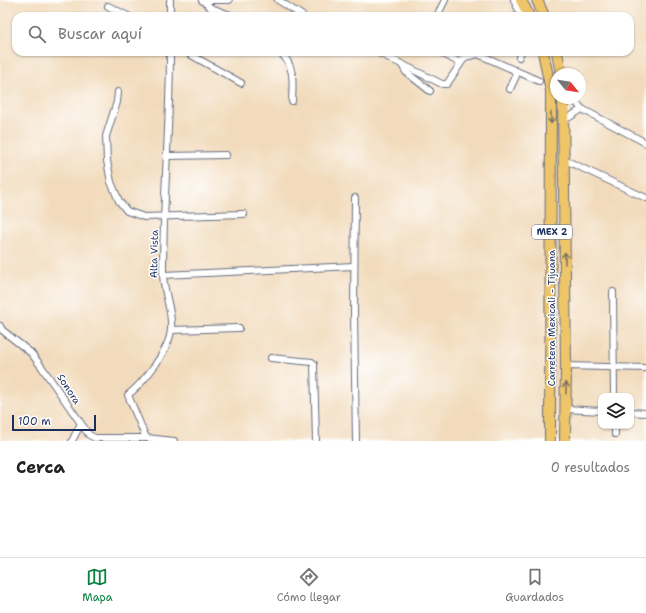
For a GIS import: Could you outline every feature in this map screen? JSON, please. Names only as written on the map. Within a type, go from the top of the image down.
[{"type":"main road","points":[[521,0],[527,12]]},
{"type":"main road","points":[[537,0],[542,12]]},
{"type":"main road","name":"Carretera Mexicali - Tijuana","points":[[544,56],[551,91],[550,441]]},
{"type":"main road","points":[[558,56],[560,68]]},
{"type":"main road","name":"Carretera Mexicali - Tijuana","points":[[564,104],[565,120],[565,441]]},
{"type":"street","points":[[170,0],[170,12]]},
{"type":"street","points":[[202,0],[229,0]]},
{"type":"street","points":[[202,0],[211,8],[222,12]]},
{"type":"street","points":[[278,0],[298,12]]},
{"type":"street","points":[[438,12],[445,0]]},
{"type":"street","points":[[514,0],[519,12]]},
{"type":"street","points":[[108,6],[120,12]]},
{"type":"street","name":"Alta Vista","points":[[146,438],[128,394],[146,377],[168,343],[171,330],[163,275],[166,156],[170,103],[170,56]]},
{"type":"street","points":[[193,56],[241,83]]},
{"type":"street","points":[[283,56],[290,64],[292,70],[292,101]]},
{"type":"street","points":[[385,56],[442,84],[447,84],[460,63],[465,57],[469,56]]},
{"type":"street","points":[[447,56],[460,63]]},
{"type":"street","points":[[482,56],[539,81]]},
{"type":"street","points":[[401,64],[406,72],[430,91]]},
{"type":"street","points":[[510,89],[516,76],[514,70]]},
{"type":"street","points":[[118,92],[117,102],[106,136],[107,161],[111,182],[120,201],[127,211],[144,217],[244,214]]},
{"type":"street","points":[[577,104],[582,109],[646,143]]},
{"type":"street","points":[[565,120],[582,109]]},
{"type":"street","points":[[639,138],[646,136]]},
{"type":"street","points":[[166,156],[226,155]]},
{"type":"street","points":[[565,160],[646,198]]},
{"type":"street","points":[[355,198],[354,266],[356,441]]},
{"type":"street","points":[[163,275],[354,266]]},
{"type":"street","points":[[614,292],[614,393]]},
{"type":"street","name":"Sonora","points":[[0,326],[2,330],[30,353],[41,366],[80,425],[89,435],[95,438],[146,438],[174,441]]},
{"type":"street","points":[[171,330],[239,328]]},
{"type":"street","points":[[271,358],[312,362],[314,364],[316,441]]},
{"type":"street","points":[[566,366],[646,368]]},
{"type":"street","points":[[566,409],[598,411]]},
{"type":"street","points":[[634,412],[646,413]]},
{"type":"street","points":[[72,441],[80,425]]},
{"type":"street","points":[[615,429],[615,434]]}]
